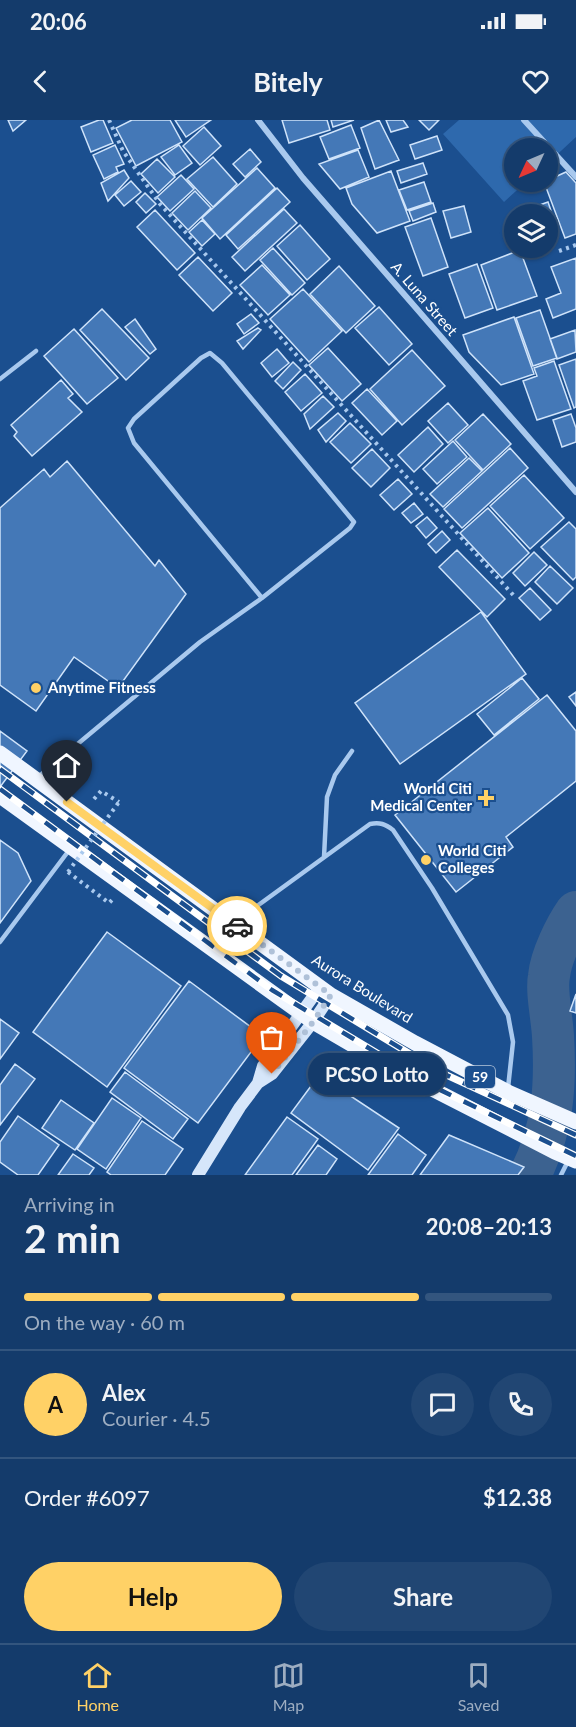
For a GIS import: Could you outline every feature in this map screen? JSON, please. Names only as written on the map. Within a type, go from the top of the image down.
[{"type":"main road","name":"Aurora Boulevard","points":[[0,753],[325,991],[415,1043],[508,1092],[573,1121]]},
{"type":"main road","name":"59","points":[[0,796],[70,849],[307,1018],[397,1071],[567,1157]]},
{"type":"main road","points":[[198,1175],[240,1107],[258,1083],[272,1074],[325,991]]},
{"type":"street","name":"A. Luna Street","points":[[258,120],[303,178],[576,492]]},
{"type":"street","points":[[524,120],[576,177]]},
{"type":"lane","points":[[0,379],[36,351]]},
{"type":"lane","points":[[36,779],[200,642],[262,598],[350,528],[354,522],[222,363],[210,353],[201,358],[134,419],[128,428],[134,443],[262,598]]},
{"type":"lane","points":[[324,857],[327,797],[335,775],[352,751]]},
{"type":"lane","points":[[233,923],[370,824],[378,822],[393,830],[432,888],[508,1015],[513,1042],[508,1092]]},
{"type":"lane","points":[[0,942],[70,849]]},
{"type":"lane","points":[[561,1175],[567,1157]]},
{"type":"path","points":[[109,120],[123,151],[160,204],[515,597]]},
{"type":"path","points":[[559,251],[576,245]]},
{"type":"path","points":[[101,791],[119,802],[68,872],[109,903]]},
{"type":"shaded area","points":[[459,120],[576,120],[576,137],[558,154],[558,138],[504,138],[504,192],[515,192],[504,202],[443,134]]},
{"type":"building","points":[[8,120],[26,120],[13,131]]},
{"type":"building","points":[[103,120],[113,143],[91,152],[81,127]]},
{"type":"building","points":[[132,120],[170,120],[182,142],[136,166],[116,128]]},
{"type":"building","points":[[175,120],[211,120],[186,137]]},
{"type":"building","points":[[282,120],[327,120],[330,130],[289,143]]},
{"type":"building","points":[[331,120],[354,120],[333,127]]},
{"type":"building","points":[[379,120],[399,160],[375,169],[361,128]]},
{"type":"building","points":[[386,120],[403,120],[408,127],[391,132]]},
{"type":"building","points":[[419,120],[439,120],[429,130]]},
{"type":"building","points":[[351,125],[360,148],[329,159],[320,137]]},
{"type":"building","points":[[204,127],[221,146],[200,165],[183,146]]},
{"type":"building","points":[[437,136],[442,150],[415,159],[410,145]]},
{"type":"building","points":[[115,145],[124,164],[116,167],[118,172],[104,179],[93,155]]},
{"type":"building","points":[[179,145],[192,163],[175,175],[161,157]]},
{"type":"building","points":[[250,149],[261,162],[245,177],[233,164]]},
{"type":"building","points":[[358,150],[369,177],[340,189],[319,164]]},
{"type":"building","points":[[213,157],[237,184],[213,207],[187,179]]},
{"type":"building","points":[[157,159],[175,177],[158,193],[141,174]]},
{"type":"building","points":[[423,163],[427,174],[401,183],[397,171]]},
{"type":"building","points":[[257,168],[275,188],[220,239],[202,218]]},
{"type":"building","points":[[124,170],[129,178],[108,201],[101,183]]},
{"type":"building","points":[[391,171],[410,221],[377,233],[352,204],[346,188]]},
{"type":"building","points":[[566,172],[576,183],[576,234],[565,238],[558,219],[558,204],[552,204],[548,192],[558,192],[558,176]]},
{"type":"building","points":[[181,175],[194,189],[170,211],[157,197]]},
{"type":"building","points":[[131,181],[141,192],[124,206],[115,195]]},
{"type":"building","points":[[424,182],[431,202],[407,210],[399,190]]},
{"type":"building","points":[[277,188],[290,202],[238,249],[226,235]]},
{"type":"building","points":[[195,191],[211,208],[188,230],[172,213]]},
{"type":"building","points":[[145,193],[156,204],[146,213],[136,202]]},
{"type":"building","points":[[433,203],[436,212],[413,221],[409,211]]},
{"type":"building","points":[[464,206],[471,232],[451,238],[443,211]]},
{"type":"building","points":[[284,209],[297,223],[245,271],[232,257]]},
{"type":"building","points":[[155,210],[195,253],[177,270],[137,227]]},
{"type":"building","points":[[431,218],[448,267],[423,276],[405,227]]},
{"type":"building","points":[[202,220],[215,234],[202,246],[189,232]]},
{"type":"building","points":[[300,225],[330,259],[307,280],[277,246]]},
{"type":"building","points":[[273,248],[305,283],[292,295],[260,260]]},
{"type":"building","points":[[504,256],[504,258],[523,258],[537,296],[497,310],[481,265]]},
{"type":"building","points":[[198,257],[232,293],[213,311],[179,275]]},
{"type":"building","points":[[576,258],[576,309],[553,318],[546,299],[561,293],[551,267]]},
{"type":"building","points":[[477,264],[493,308],[465,318],[449,274]]},
{"type":"building","points":[[262,265],[290,295],[268,315],[240,285]]},
{"type":"building","points":[[339,266],[375,306],[346,333],[310,294]]},
{"type":"building","points":[[303,289],[342,331],[309,362],[270,319]]},
{"type":"building","points":[[379,307],[412,344],[389,365],[355,328]]},
{"type":"building","points":[[102,309],[149,358],[126,380],[80,330]]},
{"type":"building","points":[[540,310],[557,358],[533,366],[516,318]]},
{"type":"building","points":[[251,314],[259,323],[244,334],[237,324]]},
{"type":"building","points":[[514,317],[534,374],[501,385],[469,352],[463,335]]},
{"type":"building","points":[[135,319],[156,349],[150,354],[125,327]]},
{"type":"building","points":[[258,328],[261,330],[243,349],[237,341]]},
{"type":"building","points":[[74,329],[118,378],[87,404],[44,356]]},
{"type":"building","points":[[575,330],[576,352],[557,359],[550,339]]},
{"type":"building","points":[[328,348],[361,384],[342,401],[309,365]]},
{"type":"building","points":[[277,349],[289,363],[272,377],[261,363]]},
{"type":"building","points":[[412,350],[445,386],[402,425],[370,389]]},
{"type":"building","points":[[576,359],[576,407],[574,408],[559,365]]},
{"type":"building","points":[[554,361],[571,409],[537,420],[523,381],[537,376],[534,368]]},
{"type":"building","points":[[293,362],[301,370],[283,389],[275,381]]},
{"type":"building","points":[[305,374],[322,393],[301,411],[285,392]]},
{"type":"building","points":[[61,380],[73,394],[68,398],[82,412],[32,456],[14,436],[17,432],[11,425]]},
{"type":"building","points":[[367,389],[397,421],[382,435],[352,403]]},
{"type":"building","points":[[323,396],[334,407],[310,429],[304,414]]},
{"type":"building","points":[[448,403],[468,425],[448,443],[428,421]]},
{"type":"building","points":[[338,413],[346,421],[326,442],[318,430]]},
{"type":"building","points":[[483,414],[511,444],[483,470],[455,440]]},
{"type":"building","points":[[571,414],[576,428],[576,442],[562,447],[553,420]]},
{"type":"building","points":[[350,423],[371,444],[351,463],[330,442]]},
{"type":"building","points":[[428,427],[443,444],[414,472],[398,455]]},
{"type":"building","points":[[453,441],[467,457],[437,484],[423,469]]},
{"type":"building","points":[[510,448],[528,468],[462,528],[444,509]]},
{"type":"building","points":[[372,449],[390,468],[371,487],[352,468]]},
{"type":"building","points":[[469,458],[482,471],[443,507],[430,494]]},
{"type":"building","points":[[67,461],[155,566],[159,560],[186,594],[118,688],[74,657],[36,711],[0,685],[0,508],[44,469],[50,477]]},
{"type":"building","points":[[524,475],[564,518],[530,549],[490,506]]},
{"type":"building","points":[[398,479],[412,494],[394,510],[380,495]]},
{"type":"building","points":[[414,503],[423,514],[411,523],[402,513]]},
{"type":"building","points":[[488,508],[529,553],[502,578],[460,533]]},
{"type":"building","points":[[427,517],[437,528],[426,538],[416,526]]},
{"type":"building","points":[[569,522],[576,529],[576,577],[573,580],[541,547]]},
{"type":"building","points":[[442,531],[450,540],[436,553],[428,544]]},
{"type":"building","points":[[457,550],[505,599],[487,617],[439,567]]},
{"type":"building","points":[[534,552],[547,565],[525,586],[513,573]]},
{"type":"building","points":[[550,566],[573,588],[557,604],[535,582]]},
{"type":"building","points":[[530,588],[551,610],[540,620],[519,598]]},
{"type":"building","points":[[481,612],[526,674],[400,764],[355,703]]},
{"type":"building","points":[[522,678],[539,699],[494,735],[477,714]]},
{"type":"building","points":[[576,692],[576,706],[569,697]]},
{"type":"building","name":"World Citi Medical Center","points":[[547,695],[576,731],[576,781],[506,837],[513,847],[456,892],[395,815]]},
{"type":"building","points":[[0,731],[27,751],[0,787]]},
{"type":"building","points":[[0,840],[18,853],[31,881],[0,923]]},
{"type":"building","points":[[107,932],[181,986],[107,1087],[33,1032]]},
{"type":"building","points":[[189,981],[263,1036],[198,1123],[124,1068]]},
{"type":"building","points":[[576,994],[576,1013],[570,1011]]},
{"type":"building","points":[[0,1019],[19,1033],[0,1059]]},
{"type":"building","points":[[15,1064],[35,1079],[0,1125],[0,1085]]},
{"type":"building","points":[[125,1072],[188,1119],[173,1139],[110,1092]]},
{"type":"building","points":[[328,1081],[399,1128],[368,1170],[291,1113],[314,1082]]},
{"type":"building","points":[[112,1098],[141,1118],[106,1169],[77,1149]]},
{"type":"building","points":[[61,1100],[94,1123],[75,1150],[42,1128]]},
{"type":"building","points":[[18,1116],[59,1145],[38,1175],[18,1175],[0,1162],[0,1142]]},
{"type":"building","points":[[287,1117],[318,1139],[292,1175],[245,1175]]},
{"type":"building","points":[[142,1121],[183,1149],[165,1175],[111,1175],[107,1172]]},
{"type":"building","points":[[398,1134],[426,1155],[412,1175],[368,1175]]},
{"type":"building","points":[[449,1135],[524,1167],[518,1175],[420,1175]]},
{"type":"building","points":[[318,1145],[337,1159],[326,1175],[296,1175]]},
{"type":"building","points":[[73,1154],[94,1168],[89,1175],[58,1175]]},
{"type":"waterway","points":[[530,1175],[544,1141],[553,1090],[553,1036],[548,989],[550,968],[559,942],[576,912]]},
{"type":"railway","points":[[0,769],[281,976],[440,1072],[576,1135]]},
{"type":"railway","points":[[0,789],[272,990],[432,1086],[576,1156]]},
{"type":"way so far","points":[[237,926],[331,995],[272,1074]]},
{"type":"place","name":"Anytime Fitness","points":[[36,688]]},
{"type":"place","name":"World Citi Medical Center","points":[[486,798]]},
{"type":"place","name":"World Citi Colleges","points":[[426,860]]},
{"type":"place","name":"PCSO Lotto","points":[[272,1074]]},
{"type":"route","points":[[67,802],[237,926]]}]
